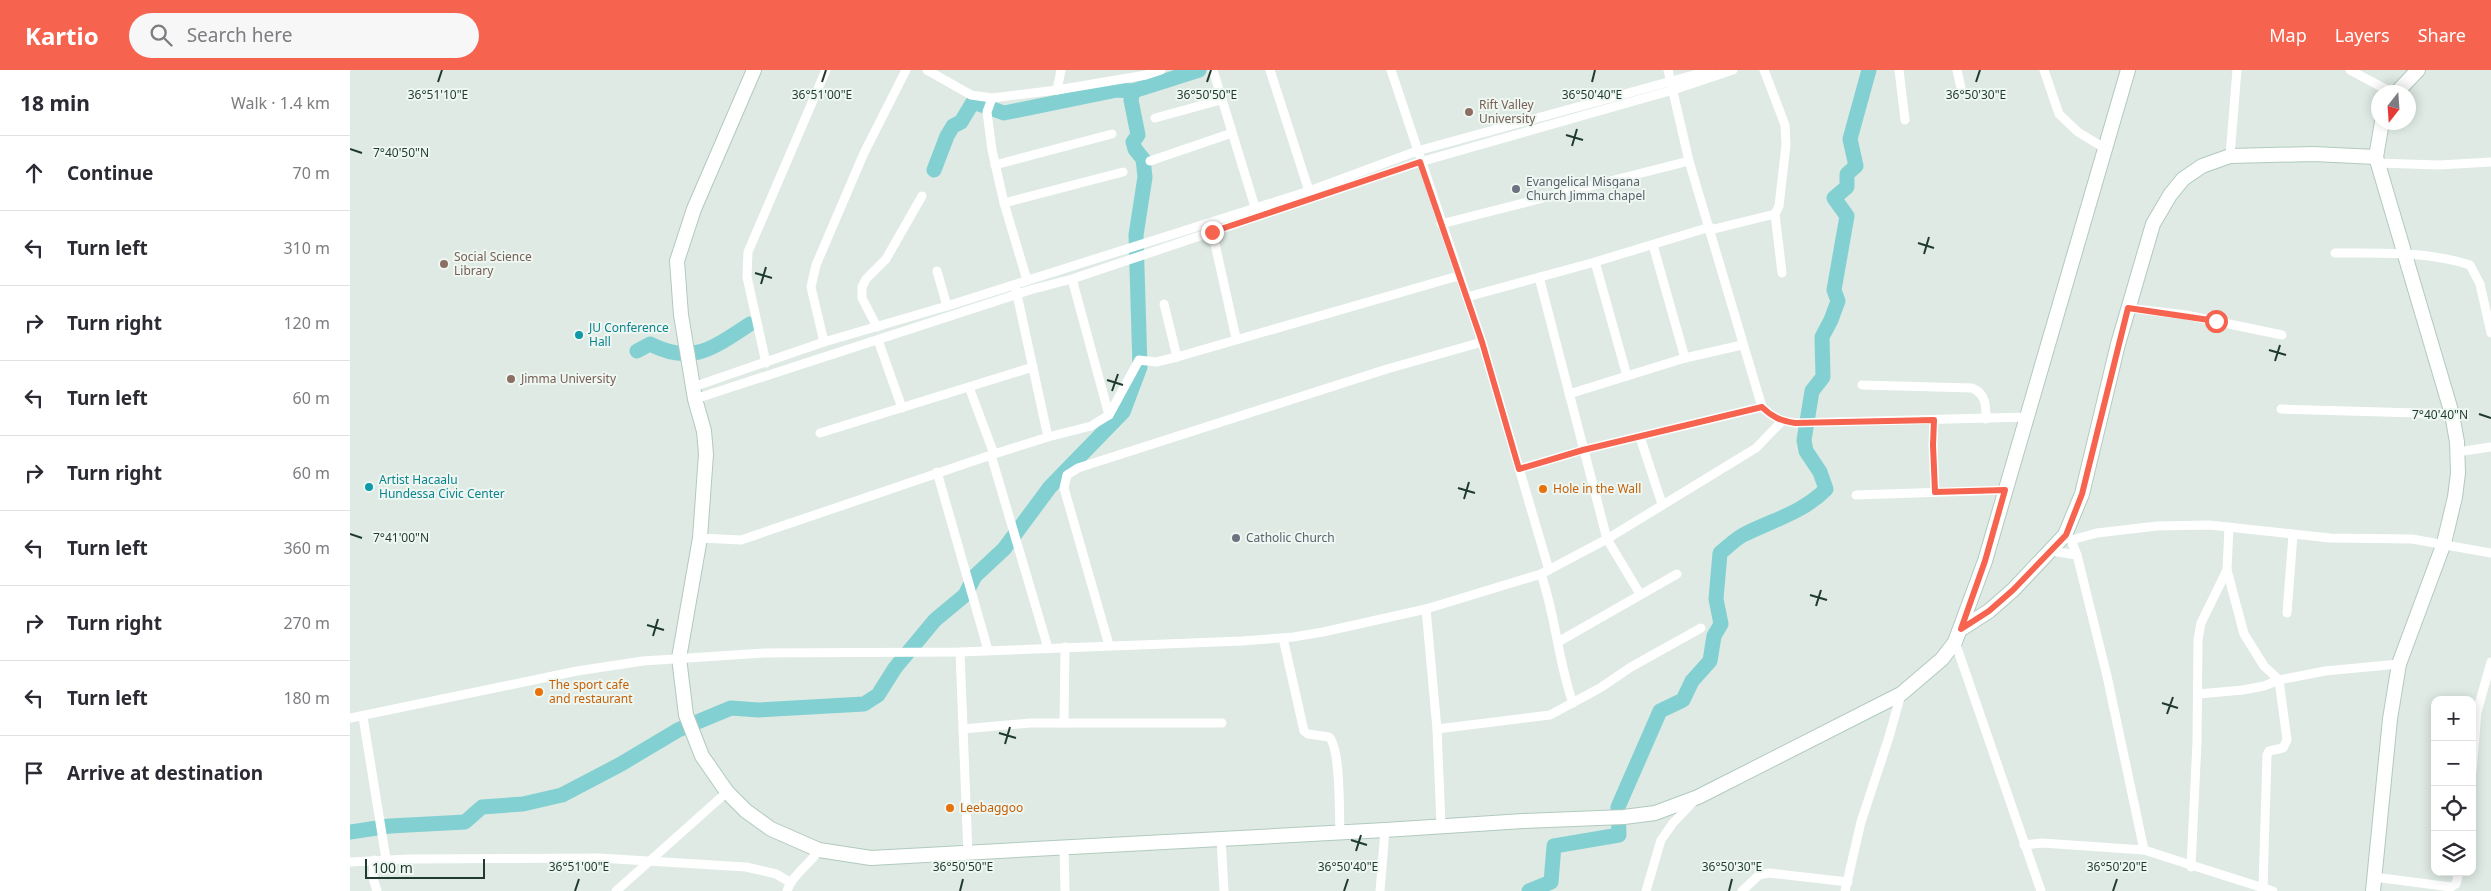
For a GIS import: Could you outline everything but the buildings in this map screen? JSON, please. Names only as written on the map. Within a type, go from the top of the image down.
[{"type":"street","points":[[754,70],[682,242],[676,261],[682,324],[694,390],[704,431],[706,454],[700,538],[679,658],[686,715],[701,753],[727,792],[746,811],[771,829],[819,850],[871,858],[1624,817],[1655,812],[1698,797],[1900,694],[1942,659],[1956,642],[1961,629],[1985,561],[2128,70]]},
{"type":"street","points":[[766,364],[747,277],[748,252],[826,70]]},
{"type":"street","points":[[824,342],[811,287],[816,265],[864,153],[906,70]]},
{"type":"street","points":[[927,70],[971,95],[992,98],[1057,90],[1146,75],[1162,70]]},
{"type":"street","points":[[1057,90],[1062,70]]},
{"type":"street","points":[[1213,70],[1255,208]]},
{"type":"street","points":[[1270,70],[1309,191]]},
{"type":"street","points":[[1391,70],[1458,276],[1467,296],[1482,342],[1519,469],[1545,572],[1564,679],[1574,704]]},
{"type":"street","points":[[1668,70],[1689,161],[1742,344],[1762,407],[1770,415],[1782,421],[1795,423],[2027,417]]},
{"type":"street","points":[[694,390],[878,340],[1018,294],[1072,279],[1420,162],[1672,86],[1712,70]]},
{"type":"street","points":[[694,390],[824,342],[948,306],[1309,191],[1417,151],[1733,70]]},
{"type":"street","points":[[1764,70],[1785,125],[1786,146],[1780,198],[1775,214],[1782,272]]},
{"type":"street","points":[[1899,70],[1905,120]]},
{"type":"street","points":[[1957,70],[1961,88]]},
{"type":"street","points":[[2044,70],[2059,114],[2078,132],[2106,149]]},
{"type":"street","points":[[2230,156],[2236,70]]},
{"type":"street","points":[[2350,70],[2378,85]]},
{"type":"street","points":[[2404,85],[2418,70]]},
{"type":"street","points":[[992,98],[987,112],[995,165],[1004,203],[1028,280]]},
{"type":"street","points":[[1155,118],[1221,100]]},
{"type":"street","points":[[2381,130],[2377,160],[2403,254],[2452,414],[2457,452],[2455,497],[2444,543],[2399,664],[2390,719],[2374,884],[2451,887],[2456,884],[2458,876]]},
{"type":"street","points":[[1150,161],[1232,133]]},
{"type":"street","points":[[995,165],[1112,134]]},
{"type":"street","points":[[2144,850],[2107,676],[2077,555],[2068,537],[2082,494],[2128,308],[2153,224],[2170,195],[2183,179],[2202,166],[2230,156],[2313,154],[2440,165],[2491,162]]},
{"type":"street","points":[[1441,224],[1689,161]]},
{"type":"street","points":[[1004,203],[1123,172]]},
{"type":"street","points":[[878,327],[862,298],[862,287],[866,279],[886,259],[922,196]]},
{"type":"street","points":[[1467,296],[1710,229],[1775,214]]},
{"type":"street","points":[[1210,222],[1236,338]]},
{"type":"street","points":[[1653,246],[1685,358]]},
{"type":"street","points":[[2335,253],[2403,254],[2451,260],[2470,265],[2480,284],[2491,333]]},
{"type":"street","points":[[1595,262],[1627,376]]},
{"type":"street","points":[[937,271],[948,306]]},
{"type":"street","points":[[700,538],[741,540],[857,502],[937,472],[1048,436],[1091,426],[1109,415],[1139,360],[1156,362],[1177,357],[1236,338],[1458,276]]},
{"type":"street","points":[[1539,277],[1606,539],[1640,594]]},
{"type":"street","points":[[1072,279],[1109,415]]},
{"type":"street","points":[[1014,284],[1018,294],[1048,436]]},
{"type":"street","points":[[1164,304],[1177,357]]},
{"type":"street","points":[[2128,308],[2186,315],[2282,335]]},
{"type":"street","points":[[878,340],[902,408]]},
{"type":"street","points":[[1109,645],[1064,488],[1067,475],[1078,468],[1288,400],[1482,342]]},
{"type":"street","points":[[1568,394],[1685,358],[1742,344]]},
{"type":"street","points":[[820,433],[1033,367]]},
{"type":"street","points":[[1862,385],[1972,388],[1980,392],[1984,397],[1986,419]]},
{"type":"street","points":[[969,387],[993,454],[1048,648]]},
{"type":"street","points":[[1519,469],[1583,450],[1762,407]]},
{"type":"street","points":[[2281,409],[2452,414]]},
{"type":"street","points":[[1934,420],[1935,492]]},
{"type":"street","points":[[350,718],[577,671],[679,658],[765,653],[960,652],[1283,638],[1323,632],[1426,609],[1545,572],[1606,539],[1756,448],[1782,421]]},
{"type":"street","points":[[1640,437],[1662,504]]},
{"type":"street","points":[[2457,452],[2491,447]]},
{"type":"street","points":[[937,472],[988,650]]},
{"type":"street","points":[[1856,495],[2005,490]]},
{"type":"street","points":[[1961,629],[1989,611],[2068,537],[2157,526],[2229,527],[2293,535],[2412,539],[2444,543],[2491,553]]},
{"type":"street","points":[[2229,527],[2227,570],[2244,634],[2264,666],[2279,680],[2286,740],[2283,748],[2269,752],[2267,755],[2264,888]]},
{"type":"street","points":[[2287,613],[2293,535]]},
{"type":"street","points":[[2051,551],[2077,555]]},
{"type":"street","points":[[2191,867],[2198,694],[2198,640],[2201,623],[2227,570]]},
{"type":"street","points":[[1558,642],[1677,574]]},
{"type":"street","points":[[1426,609],[1437,729],[1441,826]]},
{"type":"street","points":[[1437,729],[1484,722],[1531,719],[1550,715],[1574,704],[1631,667],[1701,628]]},
{"type":"street","points":[[1283,638],[1304,731],[1308,734],[1329,737],[1333,744],[1339,780],[1340,833]]},
{"type":"street","points":[[1956,642],[2041,891]]},
{"type":"street","points":[[1064,723],[1065,647]]},
{"type":"street","points":[[960,652],[968,854]]},
{"type":"street","points":[[2475,741],[2477,712],[2491,662]]},
{"type":"street","points":[[2198,694],[2243,690],[2264,686],[2279,680],[2325,671],[2399,664]]},
{"type":"street","points":[[1742,891],[1759,875],[1769,872],[1846,886],[1861,822],[1889,737],[1900,694]]},
{"type":"street","points":[[363,716],[386,859]]},
{"type":"street","points":[[963,730],[1030,723],[1222,723]]},
{"type":"street","points":[[619,890],[727,792]]},
{"type":"street","points":[[1646,891],[1661,840],[1673,823],[1698,797]]},
{"type":"street","points":[[1380,891],[1385,830]]},
{"type":"street","points":[[1221,838],[1224,891]]},
{"type":"street","points":[[2024,845],[2042,843],[2144,850],[2191,867],[2273,891]]},
{"type":"street","points":[[1064,846],[1065,891]]},
{"type":"street","points":[[350,862],[386,859],[599,858],[746,867],[776,874],[789,887],[819,850]]},
{"type":"street","points":[[374,860],[373,878],[377,891]]},
{"type":"waterway","points":[[350,832],[390,826],[465,822],[482,807],[523,804],[562,795],[621,764],[678,730],[731,708],[758,710],[864,704],[878,695],[895,668],[935,620],[965,595],[975,576],[1004,549],[1050,487],[1123,412],[1140,367],[1136,235],[1145,177],[1143,159],[1135,149],[1133,142],[1138,135],[1131,100],[1133,91],[1199,70]]},
{"type":"waterway","points":[[1529,891],[1551,882],[1554,846],[1619,835],[1618,807],[1660,711],[1683,700],[1692,681],[1710,661],[1714,636],[1721,624],[1716,599],[1720,553],[1742,536],[1808,504],[1826,489],[1820,472],[1806,451],[1804,440],[1812,391],[1823,377],[1822,337],[1838,301],[1834,290],[1847,216],[1834,198],[1847,187],[1847,174],[1856,166],[1850,139],[1869,70]]},
{"type":"waterway","points":[[934,170],[947,136],[953,126],[961,122],[973,102],[1004,113],[1117,90],[1133,91]]},
{"type":"waterway","points":[[637,351],[650,344],[679,353],[703,351],[750,324]]},
{"type":"place","name":"Rift Valley University","points":[[1469,112]]},
{"type":"place","name":"Evangelical Misgana Church Jimma chapel","points":[[1516,189]]},
{"type":"place","name":"Social Science Library","points":[[444,264]]},
{"type":"place","name":"JU Conference Hall","points":[[579,335]]},
{"type":"place","name":"Jimma University","points":[[511,379]]},
{"type":"place","name":"Artist Hacaalu Hundessa Civic Center","points":[[369,487]]},
{"type":"place","name":"Hole in the Wall","points":[[1543,489]]},
{"type":"place","name":"Catholic Church","points":[[1236,538]]},
{"type":"place","name":"The sport cafe and restaurant","points":[[539,692]]},
{"type":"place","name":"Leebaggoo","points":[[950,808]]},
{"type":"route","points":[[1212,232],[1420,162],[1482,342],[1519,469],[1583,450],[1762,407],[1770,415],[1782,421],[1795,423],[1934,420],[1935,492],[2005,490],[1985,561],[1961,629],[1989,611],[2013,590],[2066,535],[2082,494],[2128,308],[2186,315],[2216,321]]}]
